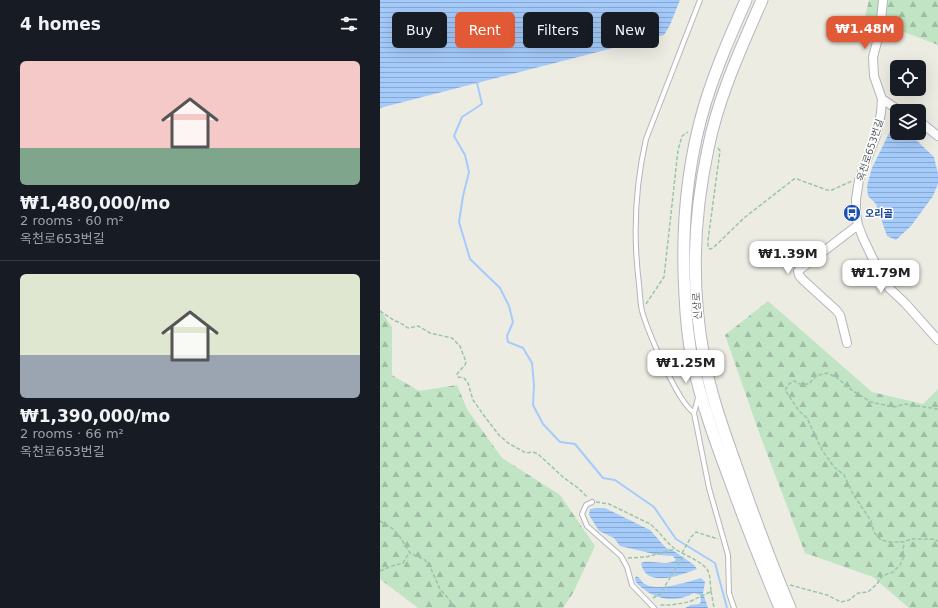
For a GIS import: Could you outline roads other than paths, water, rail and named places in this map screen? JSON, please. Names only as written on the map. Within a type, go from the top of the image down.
[{"type":"street","name":"신상로","points":[[746,0],[724,51],[705,104],[695,144],[686,195],[683,237],[687,324],[692,358],[700,392],[716,444],[756,550],[780,608]]},
{"type":"street","name":"신상로","points":[[762,0],[737,57],[718,109],[713,147],[699,197],[695,240],[698,317],[704,359],[713,397],[725,436],[766,549],[790,608]]},
{"type":"street","name":"옥천로653번길","points":[[883,0],[880,31],[873,57],[874,76],[882,99],[882,113],[876,136],[859,180],[856,199],[858,225],[872,257],[889,288],[905,303],[938,340]]},
{"type":"street","points":[[882,99],[890,104]]},
{"type":"street","points":[[926,127],[938,136]]},
{"type":"street","points":[[847,343],[840,315],[802,279],[798,271],[858,225]]},
{"type":"lane","points":[[694,413],[687,407],[669,375],[655,347],[642,311],[636,266],[635,211],[642,157],[646,139],[700,0]]},
{"type":"lane","points":[[700,392],[694,413],[709,488],[728,555],[729,593],[734,608]]},
{"type":"lane","points":[[592,502],[586,505],[582,514],[587,526],[621,556],[627,567],[632,584],[652,606]]},
{"type":"water","points":[[380,0],[680,0],[670,25],[664,35],[659,36],[659,12],[601,12],[601,48],[613,48],[380,108]]},
{"type":"water","points":[[890,131],[890,140],[916,140],[934,157],[938,174],[938,184],[933,196],[911,226],[896,240],[887,236],[876,204],[868,196],[867,186],[872,168]]},
{"type":"water","points":[[605,508],[650,530],[666,548],[674,551],[694,565],[697,569],[674,577],[657,578],[649,576],[644,571],[641,563],[668,563],[676,560],[673,556],[658,555],[620,546],[614,538],[599,531],[589,515],[590,509]]},
{"type":"water","points":[[636,576],[645,584],[657,587],[673,586],[701,578],[705,582],[703,593],[708,608],[685,608],[701,602],[700,595],[694,593],[675,599],[663,598],[651,594],[639,585],[635,579]]},
{"type":"waterway","points":[[477,83],[482,104],[462,117],[454,136],[465,155],[469,172],[459,222],[470,259],[500,288],[509,306],[513,322],[507,336],[508,342],[523,348],[532,363],[534,385],[533,405],[543,424],[560,442],[575,444],[603,478],[615,480],[654,507],[676,539],[715,563],[727,608]]},
{"type":"place","name":"오리골","points":[[852,213]]}]
